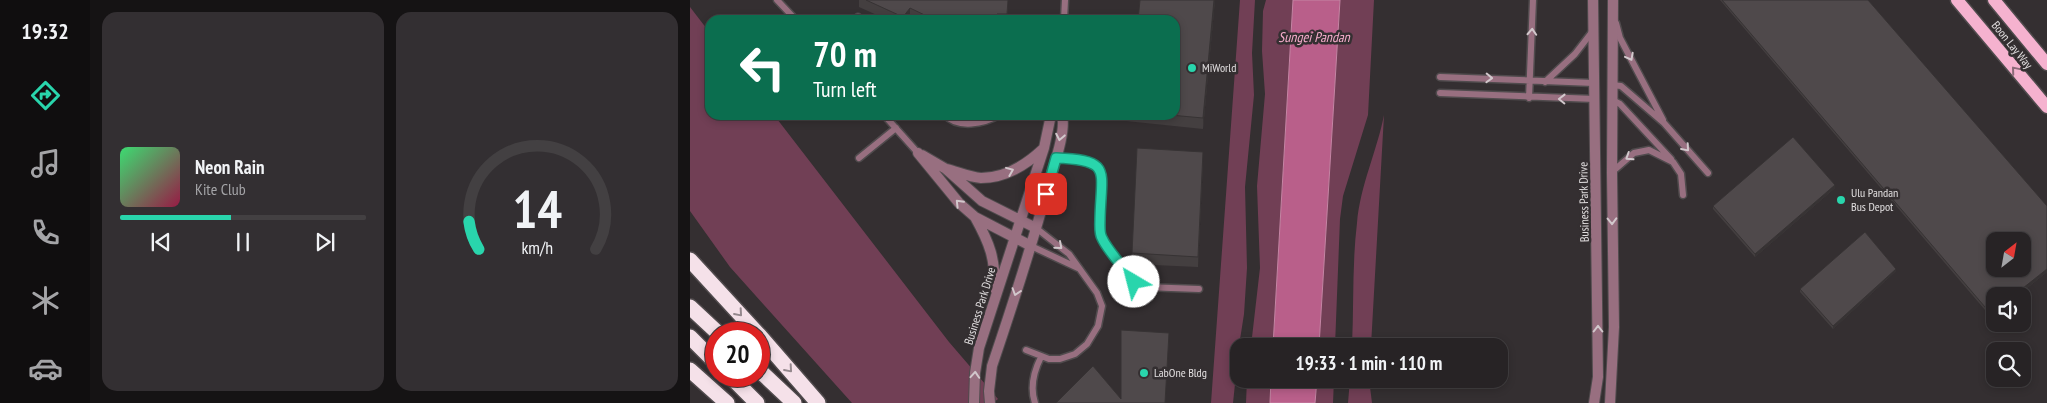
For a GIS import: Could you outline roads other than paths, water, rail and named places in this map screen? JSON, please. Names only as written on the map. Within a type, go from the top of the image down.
[{"type":"highway","points":[[690,260],[747,322]]},
{"type":"highway","points":[[690,307],[706,322]]},
{"type":"highway","points":[[690,337],[705,352]]},
{"type":"highway","points":[[770,348],[818,403]]},
{"type":"highway","points":[[690,370],[727,403]]},
{"type":"highway","points":[[770,380],[794,403]]},
{"type":"highway","points":[[741,387],[757,403]]},
{"type":"main road","name":"Boon Lay Way","points":[[1958,0],[2047,107]]},
{"type":"main road","name":"Boon Lay Way","points":[[1994,0],[2047,64]]},
{"type":"street","name":"Business Park Drive","points":[[1593,0],[1598,377],[1594,403]]},
{"type":"street","points":[[1610,403],[1614,328],[1612,173],[1613,0]]},
{"type":"street","name":"Business Park Drive","points":[[974,403],[975,373],[979,348],[1044,148],[1050,120]]},
{"type":"street","points":[[990,403],[989,390],[992,366],[1031,246],[1056,158],[1063,120]]},
{"type":"street","points":[[946,169],[981,178],[1011,173],[1031,160],[1044,148]]},
{"type":"street","points":[[918,153],[946,169],[982,201],[1036,228]]},
{"type":"street","points":[[918,153],[959,203],[975,217],[1031,246]]},
{"type":"street","points":[[975,217],[990,244],[995,275],[995,298]]},
{"type":"lane","points":[[777,0],[791,15]]},
{"type":"lane","points":[[1064,15],[1065,0]]},
{"type":"lane","points":[[1529,98],[1533,0]]},
{"type":"lane","points":[[1612,12],[1620,38],[1664,123]]},
{"type":"lane","points":[[1545,82],[1579,50],[1594,30]]},
{"type":"lane","points":[[1440,77],[1594,83]]},
{"type":"lane","points":[[1612,86],[1621,86],[1664,123],[1708,173]]},
{"type":"lane","points":[[1440,93],[1529,98],[1595,99]]},
{"type":"lane","points":[[1612,100],[1620,104],[1673,162],[1680,174],[1683,195]]},
{"type":"lane","points":[[889,120],[918,153]]},
{"type":"lane","points":[[952,120],[956,123],[970,124],[983,120]]},
{"type":"lane","points":[[859,158],[896,128]]},
{"type":"lane","points":[[1612,173],[1634,153],[1649,150],[1673,162]]},
{"type":"lane","points":[[1056,158],[1080,159],[1093,163],[1098,167],[1102,182],[1101,238],[1134,282],[1144,287],[1199,289]]},
{"type":"lane","points":[[1026,350],[1042,357],[1060,359],[1075,354],[1088,344],[1098,326],[1102,306],[1097,293],[1069,254],[1036,228]]},
{"type":"lane","points":[[1031,246],[1079,269]]},
{"type":"lane","points":[[1036,403],[1033,395],[1033,380],[1042,357]]},
{"type":"water","name":"Sungei Pandan","points":[[1293,0],[1340,0],[1319,338],[1273,338]]},
{"type":"water","points":[[1271,388],[1316,388],[1315,403],[1270,403]]},
{"type":"place","name":"MiWorld","points":[[1192,68]]},
{"type":"place","name":"Ulu Pandan Bus Depot","points":[[1841,200]]},
{"type":"place","name":"LabOne Bldg","points":[[1144,373]]}]
